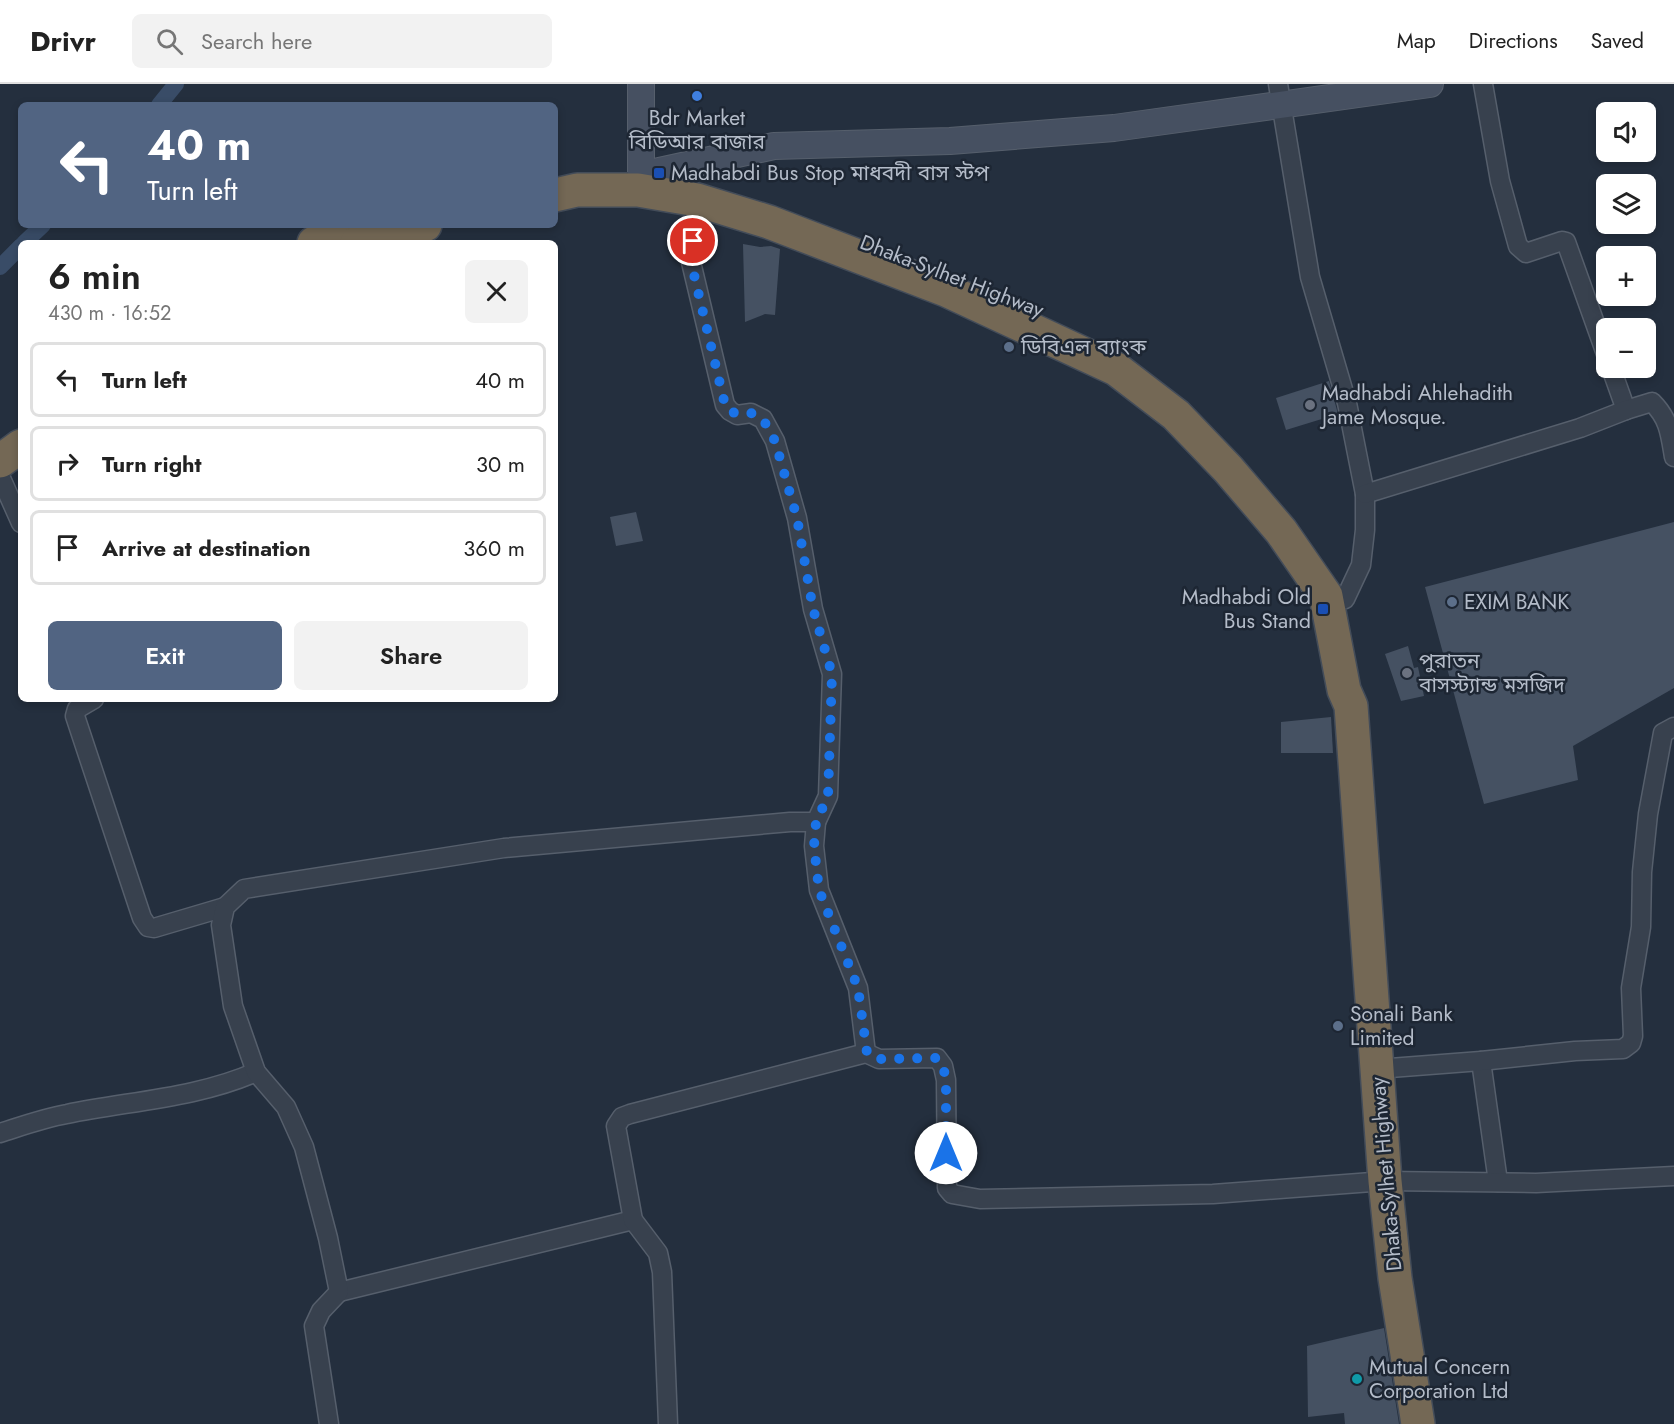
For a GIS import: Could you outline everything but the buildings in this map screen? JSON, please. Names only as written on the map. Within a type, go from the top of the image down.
[{"type":"highway","name":"Dhaka-Sylhet Highway","points":[[558,179],[576,175],[641,175],[711,182],[965,278],[1048,313],[1128,355],[1189,400],[1242,455],[1321,556],[1345,599],[1351,625],[1357,690],[1351,706]]},
{"type":"highway","name":"Dhaka-Sylhet Highway","points":[[558,194],[577,190],[638,190],[697,200],[769,222],[946,290],[1116,369],[1176,415],[1228,469],[1281,531],[1326,596],[1344,690],[1351,706],[1385,1181],[1395,1278],[1418,1424]]},
{"type":"highway","points":[[323,240],[360,228]]},
{"type":"highway","points":[[365,240],[411,228]]},
{"type":"highway","points":[[0,461],[18,448]]},
{"type":"street","points":[[641,84],[641,175],[774,146],[950,141],[1114,128],[1280,94],[1430,84]]},
{"type":"street","points":[[1483,84],[1500,181],[1518,246],[1526,253],[1562,241],[1566,242],[1596,326]]},
{"type":"street","points":[[1280,94],[1310,277],[1347,403],[1365,494],[1365,530],[1361,565],[1345,599]]},
{"type":"street","points":[[697,200],[691,262],[725,405],[737,414],[751,413],[763,419],[775,441],[797,518],[813,609],[832,674],[828,796],[816,822],[814,846],[819,890],[858,988],[867,1053]]},
{"type":"street","points":[[1615,378],[1626,410]]},
{"type":"street","points":[[1365,494],[1580,428],[1652,402],[1664,414],[1671,435],[1674,457]]},
{"type":"street","points":[[0,476],[18,516]]},
{"type":"street","points":[[89,702],[77,709],[75,716],[142,918],[148,927],[154,928],[225,907],[244,889],[504,848],[790,822],[816,822]]},
{"type":"street","points":[[1377,1069],[1575,1051],[1623,1049],[1631,1043],[1633,1036],[1631,988],[1641,927],[1642,872],[1648,814],[1663,733],[1674,727]]},
{"type":"street","points":[[225,907],[221,925],[233,1006],[256,1072],[286,1107],[304,1147],[328,1238],[339,1292]]},
{"type":"street","points":[[668,1424],[662,1272],[658,1253],[633,1220],[616,1126],[622,1118],[867,1053],[879,1059],[937,1058],[943,1066],[946,1080],[947,1188],[952,1194],[980,1198],[1213,1194],[1385,1181],[1536,1183],[1674,1176]]},
{"type":"street","points":[[1481,1061],[1498,1182]]},
{"type":"street","points":[[0,1133],[64,1114],[185,1093],[232,1082],[256,1072]]},
{"type":"street","points":[[329,1424],[314,1326],[321,1311],[339,1292],[633,1220]]},
{"type":"waterway","points":[[161,102],[176,84]]},
{"type":"waterway","points":[[27,240],[40,228]]},
{"type":"waterway","points":[[0,267],[18,249]]},
{"type":"place","name":"Bdr Market বিডিআর বাজার","points":[[697,96]]},
{"type":"place","name":"Madhabdi Bus Stop মাধবদী বাস স্টপ","points":[[659,173]]},
{"type":"place","name":"ডিবিএল ব্যাংক","points":[[1009,347]]},
{"type":"place","name":"Madhabdi Ahlehadith Jame Mosque.","points":[[1310,405]]},
{"type":"place","name":"EXIM BANK","points":[[1452,602]]},
{"type":"place","name":"Madhabdi Old Bus Stand","points":[[1323,609]]},
{"type":"place","name":"পুরাতন বাসস্ট্যান্ড মসজিদ","points":[[1407,673]]},
{"type":"place","name":"Sonali Bank Limited","points":[[1338,1026]]},
{"type":"place","name":"Mutual Concern Corporation Ltd","points":[[1357,1379]]},
{"type":"route","points":[[693,241],[691,262],[725,405],[737,414],[751,413],[763,419],[775,441],[797,518],[813,609],[832,674],[828,796],[816,822],[814,846],[819,890],[858,988],[867,1053],[879,1059],[937,1058],[943,1066],[946,1080],[946,1153]]}]
